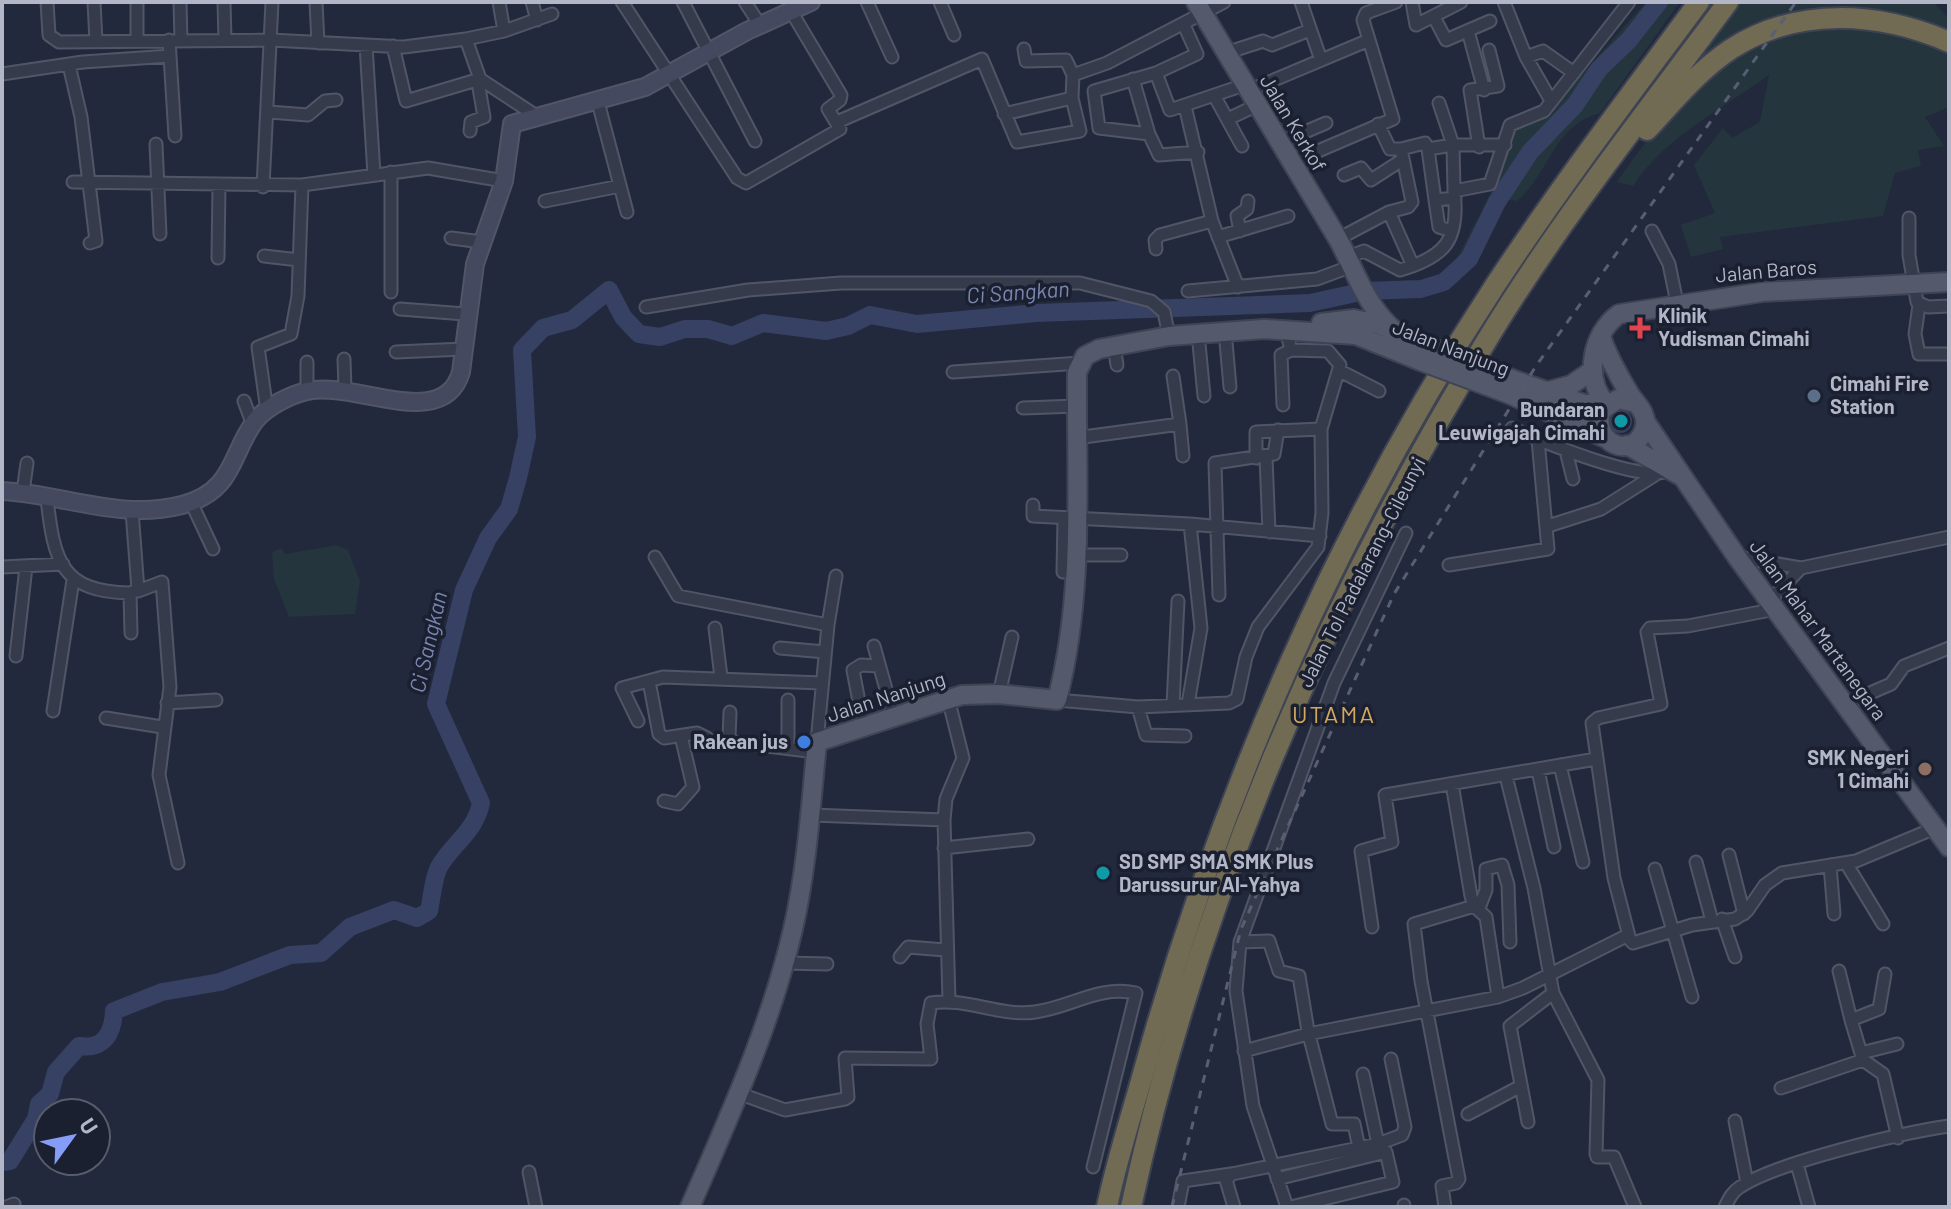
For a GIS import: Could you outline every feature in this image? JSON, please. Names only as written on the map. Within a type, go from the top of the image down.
[{"type":"highway","name":"Jalan Tol Padalarang–Cileunyi","points":[[1107,1207],[1163,1001],[1212,851],[1269,710],[1326,588],[1419,413],[1496,283],[1581,160],[1699,2]]},
{"type":"highway","name":"Jalan Tol Padalarang–Cileunyi","points":[[1131,1207],[1184,1007],[1228,873],[1311,666],[1404,484],[1489,337],[1570,214],[1728,2]]},
{"type":"highway","points":[[1570,214],[1686,87],[1715,61],[1747,41],[1779,27],[1839,17],[1883,21],[1949,42]]},
{"type":"main road","name":"Jalan Kerkof","points":[[1199,8],[1338,239],[1352,268],[1357,314]]},
{"type":"main road","name":"Jalan Baros","points":[[1601,337],[1603,328],[1619,314],[1677,303],[1763,292],[1949,282]]},
{"type":"main road","name":"Jalan Nanjung","points":[[1357,314],[1421,352],[1513,387],[1603,437]]},
{"type":"main road","name":"Jalan Nanjung","points":[[1080,363],[1092,352],[1115,355],[1169,336],[1225,331],[1285,338],[1357,314],[1396,332],[1421,352]]},
{"type":"main road","points":[[1601,337],[1593,370],[1594,386],[1606,404]]},
{"type":"main road","points":[[1601,337],[1608,358],[1636,403],[1645,421],[1641,436],[1627,445],[1614,444],[1603,437],[1599,417],[1606,404],[1618,399],[1636,403]]},
{"type":"main road","points":[[1057,700],[1068,657],[1077,555],[1071,518],[1080,363]]},
{"type":"main road","points":[[1545,392],[1571,385],[1593,370]]},
{"type":"main road","name":"Jalan Nanjung","points":[[1513,387],[1545,392],[1584,404],[1606,404]]},
{"type":"main road","name":"Jalan Mahar Martanegara","points":[[1645,421],[1668,473],[1737,557],[1949,847]]},
{"type":"main road","name":"Jalan Mahar Martanegara","points":[[1627,445],[1668,473]]},
{"type":"main road","name":"Jalan Nanjung","points":[[690,1207],[738,1093],[785,963],[794,926],[811,815],[817,747],[948,698],[999,694],[1057,700]]},
{"type":"street","points":[[47,2],[51,38],[64,43],[271,40],[393,46],[466,39],[504,31],[552,14]]},
{"type":"street","points":[[94,2],[96,41]]},
{"type":"street","points":[[137,2],[137,41]]},
{"type":"street","points":[[175,136],[170,56],[180,2]]},
{"type":"street","points":[[224,2],[225,40]]},
{"type":"street","points":[[263,187],[272,2]]},
{"type":"street","points":[[316,2],[318,43]]},
{"type":"street","points":[[499,2],[504,31]]},
{"type":"street","points":[[532,2],[537,20]]},
{"type":"street","points":[[622,2],[742,182],[746,183],[839,130],[828,109],[840,100],[841,95],[791,11]]},
{"type":"street","points":[[683,2],[755,141]]},
{"type":"street","points":[[745,2],[760,25]]},
{"type":"street","points":[[2,491],[132,511],[191,502],[229,474],[253,425],[267,411],[307,391],[345,389],[418,404],[435,401],[455,386],[464,349],[465,314],[482,242],[504,181],[510,127],[535,115],[598,102],[670,76],[760,25],[811,2]]},
{"type":"street","points":[[867,2],[892,57]]},
{"type":"street","points":[[940,2],[954,35]]},
{"type":"street","points":[[1073,75],[1184,25],[1199,8],[1224,2]]},
{"type":"street","points":[[1301,2],[1321,60]]},
{"type":"street","points":[[1412,2],[1414,23],[1434,17],[1461,2]]},
{"type":"street","points":[[1435,200],[1490,184],[1513,121],[1542,113],[1629,2]]},
{"type":"street","points":[[1290,163],[1393,119],[1364,16],[1391,3]]},
{"type":"street","points":[[1502,3],[1526,57],[1550,99]]},
{"type":"street","points":[[1434,17],[1446,40],[1490,21]]},
{"type":"street","points":[[1099,128],[1093,93],[1156,73],[1197,54],[1184,25]]},
{"type":"street","points":[[1226,53],[1263,41],[1272,45],[1310,30]]},
{"type":"street","points":[[1468,31],[1484,90]]},
{"type":"street","points":[[466,39],[479,81],[484,117],[471,122],[470,131]]},
{"type":"street","points":[[1156,73],[1170,110],[1215,97],[1250,94],[1369,40]]},
{"type":"street","points":[[366,45],[374,175]]},
{"type":"street","points":[[393,46],[406,101],[479,81],[535,115]]},
{"type":"street","points":[[1024,49],[1026,61],[1066,60],[1073,75],[1072,98],[1080,131]]},
{"type":"street","points":[[1479,147],[1470,90],[1499,85],[1489,50]]},
{"type":"street","points":[[1526,57],[1543,51],[1574,73]]},
{"type":"street","points":[[2,74],[170,56]]},
{"type":"street","points":[[837,122],[982,59],[1017,142],[1099,128],[1149,134]]},
{"type":"street","points":[[69,65],[81,117],[96,241],[90,243]]},
{"type":"street","points":[[1133,79],[1149,134],[1159,155],[1198,152]]},
{"type":"street","points":[[1228,119],[1250,94]]},
{"type":"street","points":[[1215,97],[1242,146]]},
{"type":"street","points":[[1004,114],[1072,98]]},
{"type":"street","points":[[269,112],[308,115],[325,101],[336,100]]},
{"type":"street","points":[[598,102],[627,212]]},
{"type":"street","points":[[1188,291],[1317,279],[1352,268],[1364,251],[1397,270],[1439,254],[1457,219],[1453,145],[1439,103]]},
{"type":"street","points":[[1185,106],[1212,221],[1238,287]]},
{"type":"street","points":[[1279,143],[1326,123]]},
{"type":"street","points":[[1378,124],[1390,149],[1402,155]]},
{"type":"street","points":[[1344,175],[1361,168],[1371,180],[1402,155],[1425,143],[1439,227],[1452,231]]},
{"type":"street","points":[[156,144],[155,181],[160,234]]},
{"type":"street","points":[[1428,149],[1453,145],[1505,145]]},
{"type":"street","points":[[1338,239],[1411,204],[1402,155]]},
{"type":"street","points":[[73,182],[155,181],[191,186],[263,187],[302,185],[391,172],[449,170],[504,181]]},
{"type":"street","points":[[391,172],[391,292]]},
{"type":"street","points":[[218,258],[219,184]]},
{"type":"street","points":[[267,411],[258,347],[291,334],[299,260],[302,185]]},
{"type":"street","points":[[545,201],[620,186]]},
{"type":"street","points":[[1240,231],[1237,216],[1247,209],[1248,201]]},
{"type":"street","points":[[1389,212],[1413,266]]},
{"type":"street","points":[[1218,237],[1288,216]]},
{"type":"street","points":[[1909,218],[1913,285],[1919,305],[1915,334],[1918,352],[1922,356],[1949,354]]},
{"type":"street","points":[[1156,249],[1155,240],[1160,235],[1212,221]]},
{"type":"street","points":[[1652,231],[1669,264],[1677,303]]},
{"type":"street","points":[[451,238],[482,242]]},
{"type":"street","points":[[264,256],[299,260]]},
{"type":"street","points":[[646,307],[748,290],[896,281],[1080,283],[1151,301],[1166,316],[1169,336]]},
{"type":"street","points":[[1919,305],[1949,306]]},
{"type":"street","points":[[400,309],[465,314]]},
{"type":"street","points":[[1225,331],[1230,387]]},
{"type":"street","points":[[1198,333],[1204,396]]},
{"type":"street","points":[[1057,700],[1138,707],[1229,703],[1237,699],[1246,657],[1258,627],[1315,552],[1320,536],[1321,429],[1340,371],[1339,360],[1328,351],[1285,338],[1281,354],[1283,405]]},
{"type":"street","points":[[396,352],[464,349]]},
{"type":"street","points":[[344,359],[345,389]]},
{"type":"street","points":[[307,362],[307,391]]},
{"type":"street","points":[[953,372],[1080,363]]},
{"type":"street","points":[[1340,371],[1379,391]]},
{"type":"street","points":[[1173,376],[1183,456]]},
{"type":"street","points":[[244,401],[253,425]]},
{"type":"street","points":[[1023,408],[1077,406]]},
{"type":"street","points":[[1076,438],[1180,424]]},
{"type":"street","points":[[1512,428],[1566,451],[1668,473]]},
{"type":"street","points":[[1269,532],[1261,458],[1253,434],[1321,429]]},
{"type":"street","points":[[1219,595],[1215,463],[1261,458],[1277,450],[1278,430]]},
{"type":"street","points":[[1449,565],[1546,551],[1548,526],[1538,440]]},
{"type":"street","points":[[1566,451],[1573,479]]},
{"type":"street","points":[[23,492],[27,463]]},
{"type":"street","points":[[1548,526],[1601,509],[1668,473]]},
{"type":"street","points":[[47,499],[63,564],[73,580],[95,591],[136,589],[162,582],[170,677],[162,727],[162,797],[172,821],[178,863]]},
{"type":"street","points":[[191,502],[213,549]]},
{"type":"street","points":[[1033,505],[1033,516],[1190,524],[1320,536]]},
{"type":"street","points":[[131,633],[136,589],[132,511]]},
{"type":"street","points":[[1063,572],[1071,518]]},
{"type":"street","points":[[1188,704],[1201,628],[1190,524]]},
{"type":"street","points":[[1178,1207],[1183,1181],[1232,1174],[1271,1163],[1354,1153],[1386,1152],[1393,1182],[1289,1207],[1271,1163],[1253,1106],[1236,991],[1240,942],[1334,683],[1406,533]]},
{"type":"street","points":[[1737,557],[1801,568],[1949,537]]},
{"type":"street","points":[[1077,555],[1121,555]]},
{"type":"street","points":[[655,557],[678,596],[828,625]]},
{"type":"street","points":[[2,567],[63,564]]},
{"type":"street","points":[[16,656],[26,567]]},
{"type":"street","points":[[1801,568],[1772,605],[1648,630],[1661,704],[1592,721],[1614,878],[1628,935],[1633,943],[1672,930],[1744,914],[1776,876],[1793,869],[1846,863],[1935,828]]},
{"type":"street","points":[[730,712],[730,740],[788,748],[817,747],[828,625],[836,576]]},
{"type":"street","points":[[53,711],[73,580]]},
{"type":"street","points":[[1173,705],[1178,601]]},
{"type":"street","points":[[715,628],[721,677]]},
{"type":"street","points":[[999,694],[1012,637]]},
{"type":"street","points":[[874,646],[894,718]]},
{"type":"street","points":[[780,648],[825,652]]},
{"type":"street","points":[[1845,704],[1892,684],[1904,666],[1949,648]]},
{"type":"street","points":[[864,728],[853,670],[861,665],[879,666]]},
{"type":"street","points":[[638,721],[622,688],[663,677],[822,683]]},
{"type":"street","points":[[649,681],[659,734],[664,738],[697,733],[707,738]]},
{"type":"street","points":[[948,698],[963,758],[946,799],[944,820],[945,950],[949,1001]]},
{"type":"street","points":[[167,703],[216,700]]},
{"type":"street","points":[[788,700],[788,748]]},
{"type":"street","points":[[1138,707],[1146,735],[1185,736]]},
{"type":"street","points":[[106,718],[162,727]]},
{"type":"street","points":[[664,801],[678,804],[693,787],[681,736]]},
{"type":"street","points":[[1372,927],[1361,851],[1392,842],[1385,796],[1596,759]]},
{"type":"street","points":[[1560,765],[1583,862]]},
{"type":"street","points":[[1538,770],[1554,847]]},
{"type":"street","points":[[1506,776],[1534,888],[1553,993],[1598,1078],[1596,1154],[1597,1157],[1614,1157],[1635,1207]]},
{"type":"street","points":[[1452,784],[1476,907],[1486,917],[1498,997]]},
{"type":"street","points":[[811,815],[944,820]]},
{"type":"street","points":[[944,848],[1028,839]]},
{"type":"street","points":[[1729,855],[1744,914]]},
{"type":"street","points":[[1696,862],[1717,920],[1735,957]]},
{"type":"street","points":[[1846,863],[1883,924]]},
{"type":"street","points":[[1445,1207],[1442,1186],[1456,1183],[1459,1179],[1427,1012],[1414,924],[1476,907],[1486,890],[1486,869],[1502,865],[1508,885],[1510,942]]},
{"type":"street","points":[[1830,865],[1834,914]]},
{"type":"street","points":[[1655,869],[1692,997]]},
{"type":"street","points":[[1244,1051],[1308,1034],[1498,997],[1628,935]]},
{"type":"street","points":[[1240,942],[1269,941],[1278,969],[1299,976],[1308,1034],[1332,1125],[1354,1124],[1354,1153]]},
{"type":"street","points":[[900,957],[908,947],[945,950]]},
{"type":"street","points":[[785,963],[827,964]]},
{"type":"street","points":[[1839,971],[1862,1057],[1883,1074],[1898,1138]]},
{"type":"street","points":[[1851,1020],[1879,1009],[1885,974]]},
{"type":"street","points":[[738,1093],[785,1110],[845,1099],[848,1095],[845,1058],[930,1060],[928,1007],[949,1001],[1001,1011],[1035,1012],[1092,993],[1117,989],[1136,993],[1093,1167]]},
{"type":"street","points":[[1528,1122],[1510,1026],[1553,993]]},
{"type":"street","points":[[1781,1088],[1897,1044]]},
{"type":"street","points":[[1277,1179],[1402,1135],[1405,1130],[1391,1059]]},
{"type":"street","points":[[1363,1074],[1378,1144]]},
{"type":"street","points":[[1468,1114],[1521,1086]]},
{"type":"street","points":[[1735,1121],[1747,1183]]},
{"type":"street","points":[[1725,1207],[1734,1192],[1747,1183],[1797,1164],[1949,1126]]},
{"type":"street","points":[[1797,1164],[1809,1207]]},
{"type":"street","points":[[529,1172],[536,1207]]},
{"type":"street","points":[[1232,1174],[1226,1180],[1234,1207]]},
{"type":"shaded area","points":[[1646,2],[1680,2],[1600,113],[1572,128],[1517,201],[1495,197],[1468,255],[1452,268],[1491,192],[1514,130],[1543,119]]},
{"type":"shaded area","points":[[1737,2],[1933,2],[1949,19],[1949,35],[1852,10],[1693,68],[1689,66]]},
{"type":"shaded area","points":[[1819,26],[1885,26],[1949,50],[1949,107],[1925,117],[1944,146],[1918,150],[1921,166],[1895,173],[1883,216],[1720,237],[1723,249],[1691,257],[1681,225],[1715,213],[1694,165],[1723,128],[1732,138],[1760,122],[1769,75],[1678,138],[1633,186],[1617,182],[1656,130],[1703,83],[1757,47],[1787,34]]},
{"type":"shaded area","points":[[337,545],[348,550],[360,581],[355,614],[289,617],[274,579],[272,552],[281,548],[285,554]]},
{"type":"water","points":[[1620,409],[1629,412],[1632,421],[1629,430],[1620,433],[1611,430],[1608,421],[1611,412]]},
{"type":"waterway","name":"Ci Sangkan","points":[[2,1162],[10,1161],[36,1119],[39,1104],[50,1094],[56,1072],[79,1046],[95,1045],[106,1038],[114,1011],[162,992],[220,982],[290,955],[321,953],[350,927],[394,910],[417,918],[429,911],[439,867],[469,830],[481,803],[436,704],[464,590],[488,538],[509,509],[518,478],[527,437],[522,350],[543,328],[572,320],[609,290],[623,317],[639,334],[660,337],[685,329],[708,329],[732,336],[763,323],[826,331],[848,326],[870,315],[917,324],[1036,313],[1310,303],[1365,291],[1421,289],[1444,282],[1469,259],[1497,202],[1530,152],[1575,105],[1599,69],[1629,40],[1659,2]]},
{"type":"railway","points":[[1172,1207],[1241,929],[1394,594],[1536,366],[1796,2]]},
{"type":"place","name":"Klinik Yudisman Cimahi","points":[[1640,328]]},
{"type":"place","name":"Cimahi Fire Station","points":[[1814,396]]},
{"type":"place","name":"Bundaran Leuwigajah Cimahi","points":[[1621,421]]},
{"type":"place","name":"Rakean jus","points":[[804,742]]},
{"type":"place","name":"SMK Negeri 1 Cimahi","points":[[1925,769]]},
{"type":"place","name":"SD SMP SMA SMK Plus Darussurur Al-Yahya","points":[[1103,873]]},
{"type":"district","name":"UTAMA","points":[[1334,715]]}]
